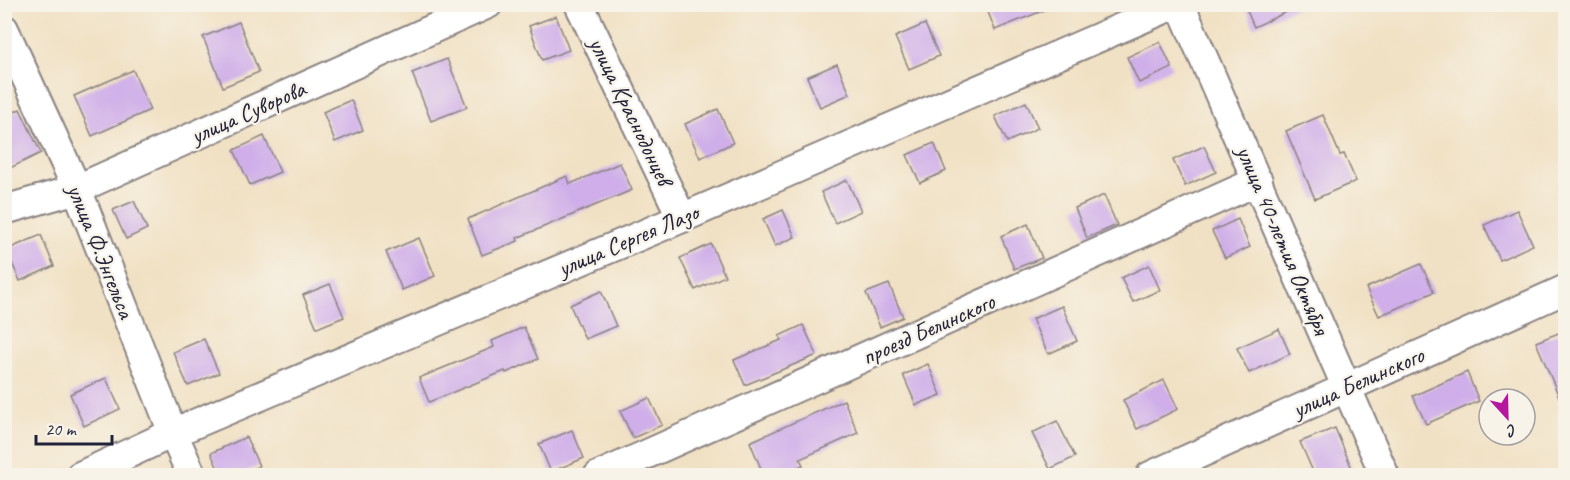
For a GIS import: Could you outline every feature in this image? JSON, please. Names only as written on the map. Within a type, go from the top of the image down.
[{"type":"street","name":"улица Суворова","points":[[4,210],[77,189],[488,4]]},
{"type":"street","name":"улица Краснодонцев","points":[[579,4],[682,218]]},
{"type":"street","name":"улица Сергея Лазо","points":[[80,476],[173,433],[682,218],[1178,4]]},
{"type":"street","name":"улица 40-летия Октября","points":[[1178,4],[1258,181],[1385,476]]},
{"type":"street","name":"улица Ф.Энгельса","points":[[4,28],[77,189],[192,476]]},
{"type":"street","name":"проезд Белинского","points":[[598,476],[1258,181]]},
{"type":"street","name":"улица Белинского","points":[[1150,476],[1566,289]]},
{"type":"building","points":[[985,4],[1057,4],[1057,5],[995,30]]},
{"type":"building","points":[[1244,4],[1304,4],[1254,27]]},
{"type":"building","points":[[556,16],[569,50],[542,60],[529,26]]},
{"type":"building","points":[[239,22],[259,72],[223,87],[203,37]]},
{"type":"building","points":[[925,24],[939,56],[909,69],[895,37]]},
{"type":"building","points":[[1160,42],[1172,68],[1139,83],[1127,57]]},
{"type":"building","points":[[447,59],[467,107],[431,121],[412,73]]},
{"type":"building","points":[[837,64],[850,94],[820,107],[807,77]]},
{"type":"building","points":[[133,70],[150,110],[92,136],[74,96]]},
{"type":"building","points":[[351,100],[363,130],[335,142],[323,112]]},
{"type":"building","points":[[1026,102],[1038,128],[1007,142],[995,116]]},
{"type":"building","points":[[20,109],[41,153],[4,171],[4,117]]},
{"type":"building","points":[[718,109],[733,143],[700,158],[685,124]]},
{"type":"building","points":[[1323,115],[1340,155],[1344,154],[1356,181],[1315,199],[1286,131]]},
{"type":"building","points":[[264,136],[280,172],[250,185],[234,150]]},
{"type":"building","points":[[934,143],[946,171],[920,183],[907,155]]},
{"type":"building","points":[[1204,146],[1216,172],[1185,186],[1173,160]]},
{"type":"building","points":[[620,163],[632,190],[482,255],[468,219],[567,176],[570,184]]},
{"type":"building","points":[[847,180],[861,211],[835,223],[821,192]]},
{"type":"building","points":[[1104,195],[1117,225],[1087,238],[1075,208]]},
{"type":"building","points":[[134,201],[147,229],[126,239],[113,210]]},
{"type":"building","points":[[783,210],[795,237],[775,246],[763,219]]},
{"type":"building","points":[[1517,210],[1533,245],[1500,260],[1484,225]]},
{"type":"building","points":[[1238,219],[1250,247],[1225,258],[1212,231]]},
{"type":"building","points":[[1028,224],[1042,258],[1014,269],[1001,236]]},
{"type":"building","points":[[41,235],[54,266],[20,281],[6,250]]},
{"type":"building","points":[[419,238],[435,276],[402,290],[386,252]]},
{"type":"building","points":[[711,244],[725,276],[695,290],[680,258]]},
{"type":"building","points":[[1421,264],[1434,292],[1379,316],[1366,288]]},
{"type":"building","points":[[1149,265],[1160,290],[1133,302],[1121,278]]},
{"type":"building","points":[[330,284],[344,317],[317,328],[303,295]]},
{"type":"building","points":[[889,284],[903,317],[880,327],[866,293]]},
{"type":"building","points":[[601,291],[616,326],[585,339],[570,305]]},
{"type":"building","points":[[1062,306],[1077,341],[1048,354],[1032,319]]},
{"type":"building","points":[[803,325],[817,355],[745,385],[734,360],[781,340],[779,336]]},
{"type":"building","points":[[524,327],[538,359],[429,402],[419,378],[494,347],[492,341]]},
{"type":"building","points":[[1279,329],[1290,354],[1249,373],[1237,348]]},
{"type":"building","points":[[1566,330],[1566,411],[1565,411],[1536,342]]},
{"type":"building","points":[[204,339],[219,373],[188,386],[173,352]]},
{"type":"building","points":[[928,364],[941,395],[916,405],[903,375]]},
{"type":"building","points":[[1467,372],[1477,396],[1477,402],[1426,424],[1413,396]]},
{"type":"building","points":[[106,378],[120,409],[84,426],[70,394]]},
{"type":"building","points":[[1164,380],[1178,409],[1137,429],[1123,400]]},
{"type":"building","points":[[649,398],[662,425],[633,438],[620,411]]},
{"type":"building","points":[[844,400],[858,433],[800,459],[803,465],[777,476],[764,476],[750,442]]},
{"type":"building","points":[[1057,421],[1075,457],[1050,469],[1032,433]]},
{"type":"building","points":[[1335,428],[1353,471],[1343,476],[1315,476],[1300,442]]},
{"type":"building","points":[[572,430],[584,458],[551,472],[539,444]]},
{"type":"building","points":[[246,437],[259,466],[237,476],[221,476],[211,453]]}]
